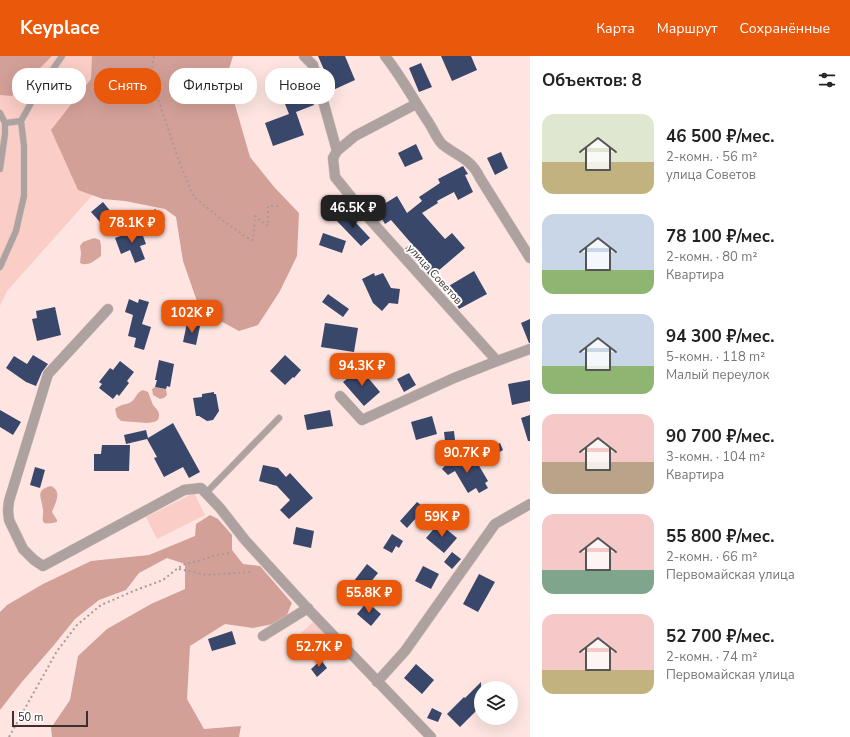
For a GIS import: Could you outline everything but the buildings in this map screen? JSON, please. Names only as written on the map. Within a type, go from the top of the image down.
[{"type":"street","name":"улица Советов","points":[[304,56],[313,65],[337,151],[333,158],[335,177],[365,214],[497,361]]},
{"type":"street","points":[[385,56],[396,70],[441,143],[465,158],[478,172],[480,178],[530,258]]},
{"type":"street","points":[[337,151],[355,136],[416,104]]},
{"type":"street","points":[[108,309],[48,374],[9,501],[9,520],[23,549],[34,560],[43,566],[184,490],[201,488],[220,508],[247,546],[431,737]]},
{"type":"street","points":[[340,396],[362,420],[454,378],[530,349]]},
{"type":"street","points":[[377,682],[405,650],[495,524],[530,504]]},
{"type":"street","points":[[263,636],[308,608]]},
{"type":"lane","points":[[0,267],[16,231],[24,196],[24,146],[21,121],[36,94],[62,56]]},
{"type":"lane","points":[[0,113],[5,123],[0,169]]},
{"type":"lane","points":[[5,123],[21,121]]},
{"type":"lane","points":[[206,493],[279,418]]},
{"type":"path","points":[[154,56],[152,69],[156,93],[179,161],[194,197],[220,219],[246,237],[253,240],[255,216],[268,226],[268,206],[281,206]]},
{"type":"path","points":[[9,737],[57,651],[77,625],[101,605],[163,580],[185,564],[216,555],[230,553]]},
{"type":"path","points":[[178,568],[206,575],[252,572]]},
{"type":"shaded area","points":[[0,56],[103,56],[105,68],[94,68],[94,104],[112,104],[122,162],[7,291],[0,306]]},
{"type":"shaded area","points":[[0,56],[52,56],[40,68],[12,68],[12,96],[0,95]]},
{"type":"shaded area","points":[[92,56],[233,56],[229,68],[169,68],[169,104],[235,104],[250,157],[275,188],[299,213],[297,256],[280,291],[258,325],[239,331],[200,310],[183,261],[176,217],[165,209],[125,201],[103,199],[78,190],[51,130],[71,104],[86,104],[86,85],[91,79]]},
{"type":"shaded area","points":[[94,238],[100,240],[101,256],[88,264],[80,263],[80,246],[83,242]]},
{"type":"shaded area","points":[[155,387],[166,389],[167,395],[160,399],[153,395],[152,389]]},
{"type":"shaded area","points":[[143,390],[148,392],[153,405],[158,411],[158,420],[147,423],[121,421],[117,417],[115,409],[131,402],[139,392]]},
{"type":"shaded area","points":[[51,486],[57,491],[57,498],[52,512],[57,522],[44,523],[40,495],[42,490]]},
{"type":"shaded area","points":[[194,493],[205,515],[157,539],[146,517]]},
{"type":"shaded area","points":[[210,515],[218,519],[232,535],[232,550],[243,564],[260,566],[292,603],[284,622],[253,628],[225,624],[190,646],[187,699],[204,729],[241,726],[239,737],[52,737],[51,728],[70,700],[78,656],[107,629],[151,604],[185,589],[185,564],[167,558],[139,573],[126,590],[99,600],[75,619],[0,710],[0,612],[7,605],[43,584],[91,561],[149,555],[195,536],[196,524]]},
{"type":"shaded area","points":[[315,620],[330,637],[315,650],[300,634]]}]
